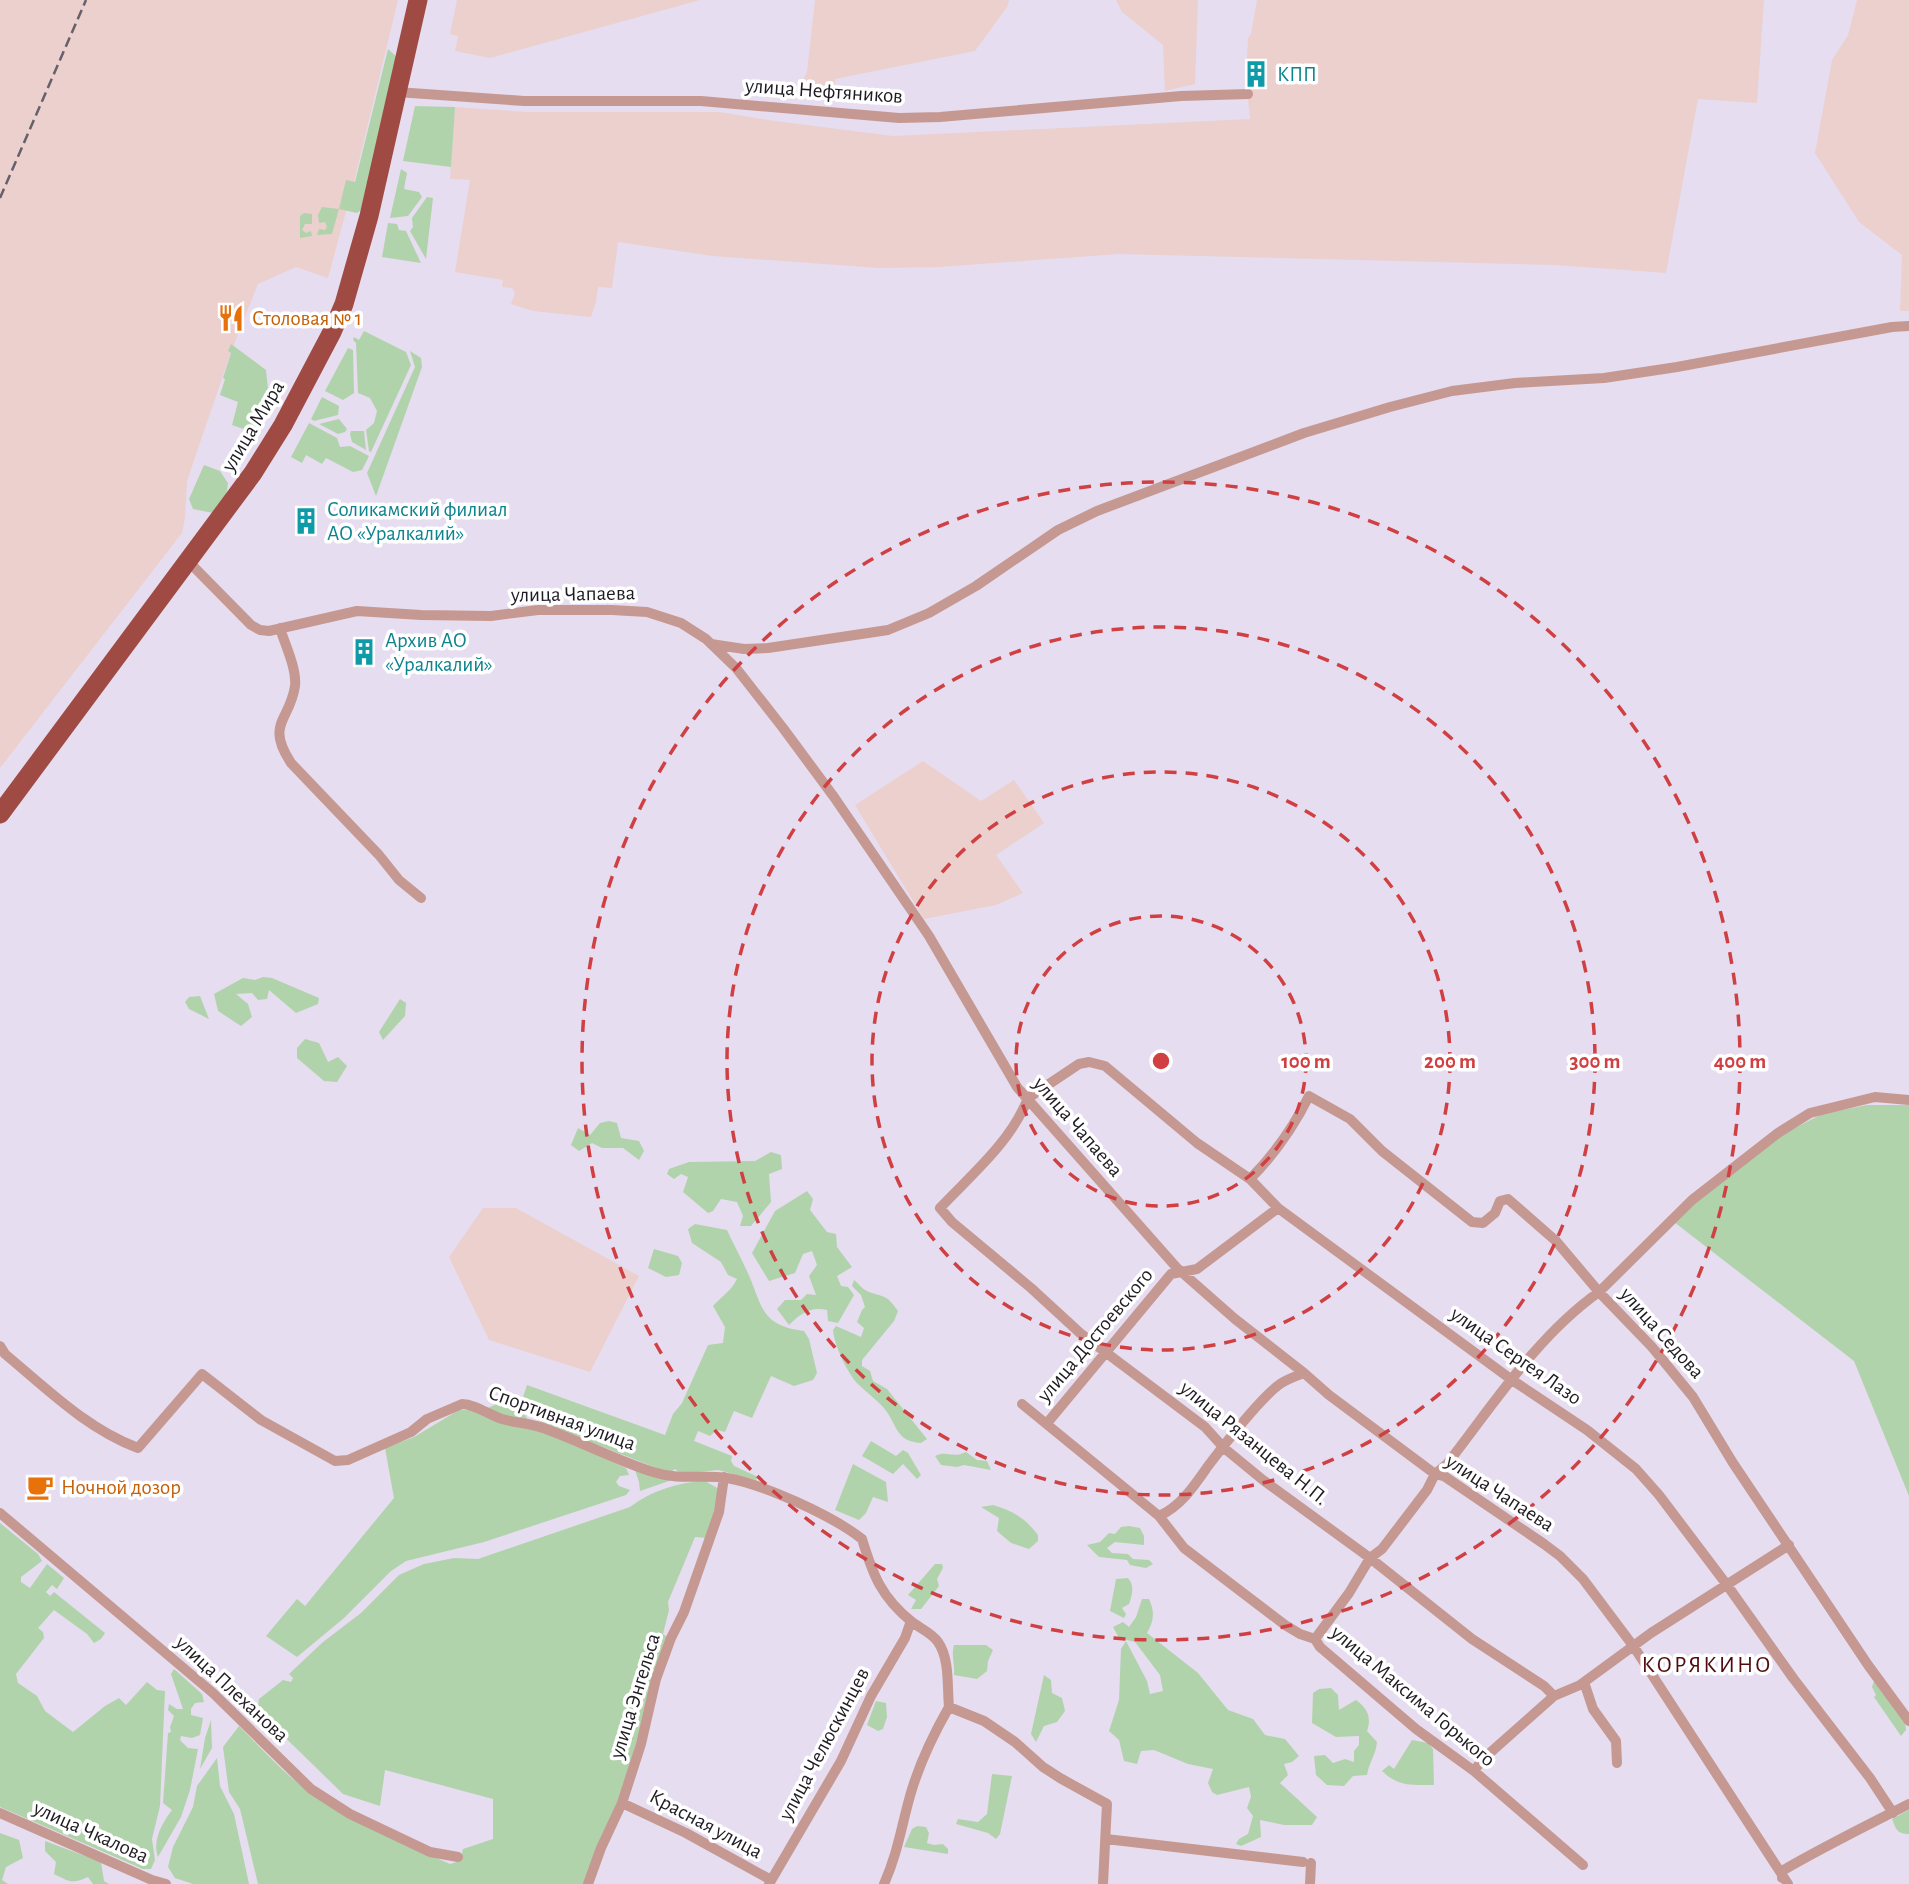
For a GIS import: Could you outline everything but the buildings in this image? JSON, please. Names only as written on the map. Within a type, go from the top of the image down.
[{"type":"highway","name":"улица Мира","points":[[0,814],[259,463],[283,425],[339,317],[369,216],[418,0]]},
{"type":"street","name":"улица Нефтяников","points":[[397,92],[524,102],[702,100],[899,118],[940,117],[1181,96],[1248,94]]},
{"type":"street","points":[[711,643],[744,649],[768,648],[888,630],[929,613],[976,586],[1058,530],[1097,511],[1304,433],[1402,404],[1452,391],[1502,384],[1604,378],[1665,369],[1909,326]]},
{"type":"street","name":"улица Чапаева","points":[[188,561],[251,625],[260,630],[357,611],[491,616],[538,610],[612,610],[647,612],[681,623],[711,643],[736,668],[841,808],[929,936],[1017,1087],[1182,1272],[1235,1319],[1329,1395],[1435,1474],[1444,1476],[1560,1556],[1583,1579],[1634,1647],[1788,1884]]},
{"type":"street","points":[[280,628],[295,685],[282,719],[279,743],[291,763],[399,880],[421,898]]},
{"type":"street","name":"улица Сергея Лазо","points":[[1027,1098],[1079,1064],[1097,1063],[1105,1066],[1197,1143],[1250,1179],[1278,1208],[1512,1380],[1587,1430],[1636,1469],[1727,1585],[1793,1678],[1870,1778],[1892,1813]]},
{"type":"street","name":"улица Седова","points":[[1250,1179],[1272,1158],[1294,1128],[1309,1096],[1350,1119],[1382,1151],[1472,1222],[1483,1223],[1495,1213],[1500,1201],[1508,1199],[1556,1241],[1599,1292],[1652,1347],[1693,1397],[1733,1463],[1868,1665],[1909,1721]]},
{"type":"street","points":[[1315,1639],[1349,1593],[1370,1558],[1390,1539],[1427,1490],[1435,1474],[1447,1464],[1512,1380],[1548,1339],[1692,1200],[1778,1133],[1810,1113],[1875,1097],[1909,1100]]},
{"type":"street","name":"улица Рязанцева Н.П.","points":[[1027,1098],[1023,1111],[998,1147],[940,1208],[952,1222],[1080,1333],[1205,1427],[1224,1448],[1263,1480],[1370,1558],[1472,1639],[1544,1686],[1554,1696]]},
{"type":"street","name":"улица Достоевского","points":[[1048,1422],[1171,1274],[1197,1269],[1278,1208]]},
{"type":"street","name":"Спортивная улица","points":[[0,1346],[5,1354],[91,1424],[117,1440],[138,1448],[202,1374],[261,1420],[335,1461],[348,1460],[411,1432],[427,1419],[468,1404],[498,1418],[540,1426],[650,1471],[681,1478],[724,1477],[759,1485],[862,1539],[874,1578],[883,1591],[911,1621],[939,1643],[945,1656],[948,1707]]},
{"type":"street","points":[[1159,1516],[1171,1511],[1184,1499],[1270,1393],[1289,1379],[1304,1373]]},
{"type":"street","name":"улица Максима Горького","points":[[1022,1404],[1048,1422],[1159,1516],[1184,1548],[1300,1634],[1315,1639],[1320,1647],[1416,1729],[1474,1771],[1583,1865]]},
{"type":"street","name":"улица Энгельса","points":[[588,1884],[601,1847],[622,1803],[641,1744],[656,1679],[684,1612],[719,1512],[724,1477]]},
{"type":"street","name":"улица Плеханова","points":[[0,1513],[213,1693],[310,1789],[349,1814],[430,1852],[458,1857]]},
{"type":"street","points":[[1474,1771],[1483,1759],[1554,1696],[1584,1682],[1651,1633],[1789,1545]]},
{"type":"street","name":"улица Челюскинцев","points":[[770,1882],[841,1761],[871,1696],[905,1638],[911,1621]]},
{"type":"street","points":[[1584,1682],[1593,1709],[1616,1741],[1617,1763]]},
{"type":"street","points":[[884,1884],[896,1856],[910,1795],[919,1770],[948,1707],[984,1721],[1059,1778],[1107,1804],[1103,1884]]},
{"type":"street","name":"Красная улица","points":[[622,1803],[685,1833],[770,1882]]},
{"type":"street","points":[[1782,1884],[1782,1871],[1909,1804]]},
{"type":"street","name":"улица Чкалова","points":[[0,1813],[151,1882],[166,1884]]},
{"type":"street","points":[[1106,1839],[1307,1863],[1311,1884]]},
{"type":"shaded area","points":[[0,0],[398,0],[328,278],[296,267],[258,284],[231,352],[187,481],[182,533],[0,768]]},
{"type":"shaded area","points":[[457,0],[700,0],[490,58],[455,51],[458,36],[450,34]]},
{"type":"shaded area","points":[[815,0],[1009,0],[1007,7],[975,51],[835,79],[834,99],[794,97],[807,72]]},
{"type":"shaded area","points":[[1116,0],[1198,0],[1195,84],[1165,91],[1163,45],[1122,12]]},
{"type":"shaded area","points":[[1257,0],[1764,0],[1757,103],[1698,99],[1666,273],[1555,265],[1119,254],[940,267],[879,268],[713,256],[618,242],[612,288],[598,287],[591,317],[533,311],[511,304],[515,293],[512,288],[502,287],[503,280],[455,272],[470,180],[450,179],[455,107],[527,112],[719,112],[893,136],[1250,119],[1246,78],[1248,38]]},
{"type":"shaded area","points":[[1857,0],[1909,0],[1909,311],[1900,311],[1902,255],[1859,222],[1815,153],[1832,60],[1848,35]]},
{"type":"shaded area","points":[[923,761],[981,801],[1014,780],[1044,823],[996,855],[1023,893],[996,905],[924,919],[855,805]]},
{"type":"shaded area","points":[[483,1208],[516,1208],[639,1276],[590,1372],[489,1340],[449,1257]]},
{"type":"green space","points":[[388,49],[397,57],[361,210],[357,213],[339,209],[346,180],[355,182]]},
{"type":"green space","points":[[415,106],[455,107],[451,167],[403,161]]},
{"type":"green space","points":[[401,169],[407,173],[404,189],[419,192],[422,197],[408,216],[390,218]]},
{"type":"green space","points":[[427,197],[433,198],[426,259],[410,231],[413,227],[412,218]]},
{"type":"green space","points":[[322,207],[339,209],[332,234],[317,235],[319,229],[325,230],[327,227],[325,222],[319,223],[318,215]]},
{"type":"green space","points":[[304,213],[312,214],[312,224],[305,224],[302,230],[306,233],[311,231],[312,236],[300,238],[300,216]]},
{"type":"green space","points":[[388,223],[397,224],[399,230],[406,231],[421,263],[382,257]]},
{"type":"green space","points":[[364,331],[406,352],[411,365],[371,452],[366,430],[374,423],[377,411],[370,398],[358,393],[356,343],[353,340],[354,337],[359,340]]},
{"type":"green space","points":[[231,344],[266,370],[266,412],[261,409],[256,416],[262,420],[261,426],[252,432],[232,425],[238,402],[220,395]]},
{"type":"green space","points":[[348,348],[353,350],[354,393],[343,400],[325,391]]},
{"type":"green space","points":[[410,351],[421,358],[422,367],[376,496],[367,473],[415,367]]},
{"type":"green space","points":[[322,397],[339,406],[338,415],[314,421],[311,419]]},
{"type":"green space","points":[[339,419],[347,429],[345,432],[338,434],[319,424]]},
{"type":"green space","points":[[309,423],[337,438],[340,447],[350,446],[369,456],[362,470],[353,472],[326,458],[322,464],[306,455],[302,463],[291,457]]},
{"type":"green space","points":[[351,431],[364,431],[366,450],[352,442]]},
{"type":"green space","points":[[204,465],[220,471],[228,483],[226,497],[213,513],[193,509],[189,499]]},
{"type":"green space","points":[[243,978],[255,980],[272,978],[319,998],[318,1004],[296,1013],[269,990],[267,999],[258,1000],[252,993],[236,994],[248,1004],[252,1017],[241,1026],[218,1011],[214,994]]},
{"type":"green space","points":[[200,996],[209,1019],[189,1009],[185,1002],[189,997]]},
{"type":"green space","points":[[400,999],[406,1003],[405,1016],[383,1040],[379,1032]]},
{"type":"green space","points":[[305,1039],[319,1043],[328,1062],[338,1057],[347,1066],[337,1082],[324,1081],[297,1058],[297,1048]]},
{"type":"green space","points":[[1867,1105],[1909,1105],[1909,1496],[1854,1361],[1674,1222],[1756,1148],[1822,1114]]},
{"type":"green space","points":[[600,1123],[617,1123],[621,1138],[639,1141],[644,1151],[639,1160],[623,1148],[602,1148],[592,1143],[579,1151],[571,1145],[578,1128],[590,1135]]},
{"type":"green space","points":[[771,1152],[781,1155],[782,1169],[769,1174],[771,1202],[751,1226],[740,1226],[743,1216],[737,1202],[721,1199],[713,1211],[708,1213],[683,1192],[688,1177],[681,1174],[674,1179],[667,1174],[669,1169],[689,1162],[755,1161]]},
{"type":"green space","points":[[807,1191],[813,1199],[810,1210],[827,1232],[836,1234],[837,1247],[852,1267],[837,1276],[841,1286],[848,1287],[854,1295],[838,1323],[828,1321],[827,1310],[815,1309],[801,1314],[789,1325],[777,1309],[785,1300],[801,1300],[807,1294],[816,1295],[809,1276],[817,1265],[812,1251],[803,1254],[795,1273],[769,1281],[752,1253],[775,1211]]},
{"type":"green space","points":[[695,1224],[727,1230],[764,1311],[778,1324],[804,1331],[809,1339],[817,1373],[813,1380],[794,1386],[771,1376],[752,1418],[734,1411],[725,1432],[717,1430],[710,1436],[698,1431],[694,1441],[732,1456],[734,1466],[758,1477],[756,1480],[718,1470],[681,1474],[675,1469],[669,1473],[542,1423],[529,1409],[523,1397],[527,1385],[665,1435],[708,1345],[723,1343],[725,1327],[713,1306],[737,1279],[728,1275],[721,1262],[692,1243],[688,1229]]},
{"type":"green space","points":[[654,1249],[678,1256],[682,1263],[679,1275],[666,1277],[648,1268]]},
{"type":"green space","points":[[854,1280],[867,1291],[888,1299],[898,1311],[894,1321],[862,1360],[862,1366],[870,1371],[873,1381],[887,1389],[927,1439],[921,1443],[906,1439],[897,1431],[888,1413],[855,1380],[839,1351],[833,1330],[836,1326],[861,1337],[864,1328],[857,1322],[865,1307],[861,1295],[852,1286]]},
{"type":"green space","points":[[514,1396],[528,1420],[486,1409]]},
{"type":"green space","points":[[459,1410],[471,1410],[542,1430],[626,1468],[629,1475],[620,1476],[616,1482],[630,1490],[626,1495],[484,1542],[406,1561],[391,1571],[344,1618],[297,1657],[266,1636],[297,1599],[305,1606],[394,1498],[385,1448],[414,1437]]},
{"type":"green space","points":[[871,1441],[896,1456],[903,1450],[908,1453],[921,1475],[917,1479],[903,1464],[893,1474],[862,1456]]},
{"type":"green space","points":[[966,1452],[977,1460],[987,1461],[991,1470],[964,1465],[941,1465],[935,1456],[957,1455]]},
{"type":"green space","points":[[853,1464],[886,1482],[888,1502],[873,1497],[866,1513],[859,1520],[835,1510]]},
{"type":"green space","points":[[634,1467],[672,1480],[640,1491]]},
{"type":"green space","points":[[705,1481],[719,1489],[707,1538],[695,1537],[668,1602],[669,1610],[663,1634],[667,1637],[619,1801],[585,1884],[258,1884],[240,1809],[229,1792],[223,1747],[239,1726],[297,1783],[319,1799],[350,1818],[400,1842],[450,1864],[460,1861],[463,1849],[493,1839],[493,1799],[385,1770],[380,1806],[343,1794],[257,1710],[259,1699],[283,1680],[291,1682],[293,1678],[289,1674],[323,1642],[361,1613],[399,1575],[424,1564],[454,1558],[478,1559],[630,1507],[665,1488]]},
{"type":"green space","points":[[993,1505],[1013,1513],[1028,1524],[1038,1535],[1038,1541],[1029,1549],[1011,1543],[997,1531],[999,1518],[981,1507]]},
{"type":"green space","points":[[0,1523],[38,1554],[42,1561],[21,1577],[21,1582],[30,1588],[47,1564],[64,1578],[57,1589],[52,1585],[46,1592],[50,1596],[54,1592],[105,1633],[94,1643],[87,1634],[54,1610],[38,1628],[43,1632],[44,1638],[16,1674],[18,1683],[37,1696],[45,1711],[73,1732],[119,1698],[126,1705],[147,1682],[157,1690],[165,1691],[160,1806],[152,1839],[155,1860],[151,1869],[143,1869],[0,1807]]},
{"type":"green space","points":[[1121,1527],[1140,1528],[1144,1545],[1115,1542],[1107,1548],[1112,1553],[1128,1554],[1133,1559],[1149,1560],[1153,1564],[1146,1568],[1130,1565],[1127,1560],[1099,1557],[1087,1545],[1100,1542],[1109,1533],[1115,1534]]},
{"type":"green space","points":[[935,1564],[942,1564],[943,1568],[937,1579],[939,1586],[921,1609],[911,1609],[916,1600],[908,1595]]},
{"type":"green space","points":[[1128,1578],[1132,1591],[1129,1604],[1122,1608],[1126,1614],[1124,1618],[1110,1611],[1116,1579]]},
{"type":"green space","points":[[1142,1599],[1149,1599],[1153,1612],[1147,1633],[1198,1673],[1228,1710],[1253,1719],[1265,1735],[1285,1739],[1299,1756],[1284,1764],[1288,1775],[1280,1783],[1317,1817],[1312,1825],[1284,1825],[1260,1820],[1261,1837],[1241,1846],[1236,1844],[1248,1834],[1253,1816],[1247,1808],[1251,1797],[1249,1787],[1217,1795],[1212,1792],[1208,1783],[1213,1769],[1188,1764],[1154,1750],[1141,1751],[1137,1764],[1124,1761],[1119,1740],[1109,1731],[1119,1700],[1121,1649],[1126,1641],[1147,1681],[1150,1694],[1163,1691],[1160,1675],[1135,1642],[1119,1638],[1113,1627],[1123,1622],[1129,1627],[1136,1617]]},
{"type":"green space","points":[[954,1645],[986,1645],[993,1650],[987,1671],[977,1679],[954,1675]]},
{"type":"green space","points":[[174,1669],[202,1694],[204,1702],[195,1703],[191,1715],[203,1718],[200,1735],[192,1738],[181,1736],[180,1740],[188,1748],[198,1749],[190,1790],[181,1817],[158,1857],[157,1839],[172,1810],[163,1803],[168,1733],[171,1732],[174,1716],[168,1710],[169,1704],[183,1709],[171,1674]]},
{"type":"green space","points":[[1044,1675],[1051,1680],[1052,1693],[1062,1698],[1065,1711],[1057,1722],[1044,1726],[1036,1742],[1031,1734]]},
{"type":"green space","points":[[1874,1681],[1904,1715],[1906,1730],[1901,1736],[1874,1697]]},
{"type":"green space","points":[[1331,1688],[1338,1695],[1339,1710],[1356,1700],[1363,1706],[1369,1717],[1367,1731],[1377,1742],[1367,1775],[1353,1776],[1344,1786],[1327,1785],[1316,1775],[1314,1756],[1325,1755],[1333,1763],[1345,1759],[1354,1762],[1354,1751],[1359,1745],[1359,1736],[1336,1737],[1312,1723],[1313,1693],[1319,1689]]},
{"type":"green space","points":[[876,1701],[886,1703],[887,1717],[883,1729],[878,1731],[867,1725]]},
{"type":"green space","points":[[211,1720],[212,1748],[200,1769],[205,1738]]},
{"type":"green space","points":[[1412,1740],[1428,1743],[1433,1749],[1434,1785],[1400,1782],[1382,1771],[1389,1765],[1394,1769]]},
{"type":"green space","points":[[217,1758],[220,1786],[234,1814],[249,1884],[193,1884],[175,1878],[168,1867],[173,1847],[193,1807],[197,1786]]},
{"type":"green space","points":[[992,1774],[1012,1776],[1000,1834],[996,1839],[988,1833],[956,1824],[958,1819],[978,1822],[987,1814]]},
{"type":"green space","points":[[1909,1810],[1909,1834],[1899,1832],[1892,1819]]},
{"type":"green space","points":[[917,1826],[926,1827],[929,1833],[927,1843],[943,1844],[948,1849],[948,1854],[904,1847],[912,1829]]},
{"type":"green space","points":[[0,1833],[19,1840],[23,1858],[6,1867],[2,1880],[8,1884],[0,1884]]},
{"type":"green space","points":[[45,1841],[101,1862],[104,1881],[109,1884],[93,1884],[88,1877],[71,1881],[54,1874],[56,1862],[45,1851]]},
{"type":"railway","points":[[0,198],[86,0]]},
{"type":"place","name":"КПП","points":[[1256,74]]},
{"type":"place","name":"Столовая № 1","points":[[231,318]]},
{"type":"place","name":"Соликамский филиал АО «Уралкалий»","points":[[306,521]]},
{"type":"place","name":"Архив АО «Уралкалий»","points":[[364,652]]},
{"type":"place","name":"Ночной дозор","points":[[40,1487]]},
{"type":"district","name":"КОРЯКИНО","points":[[1707,1665]]}]
